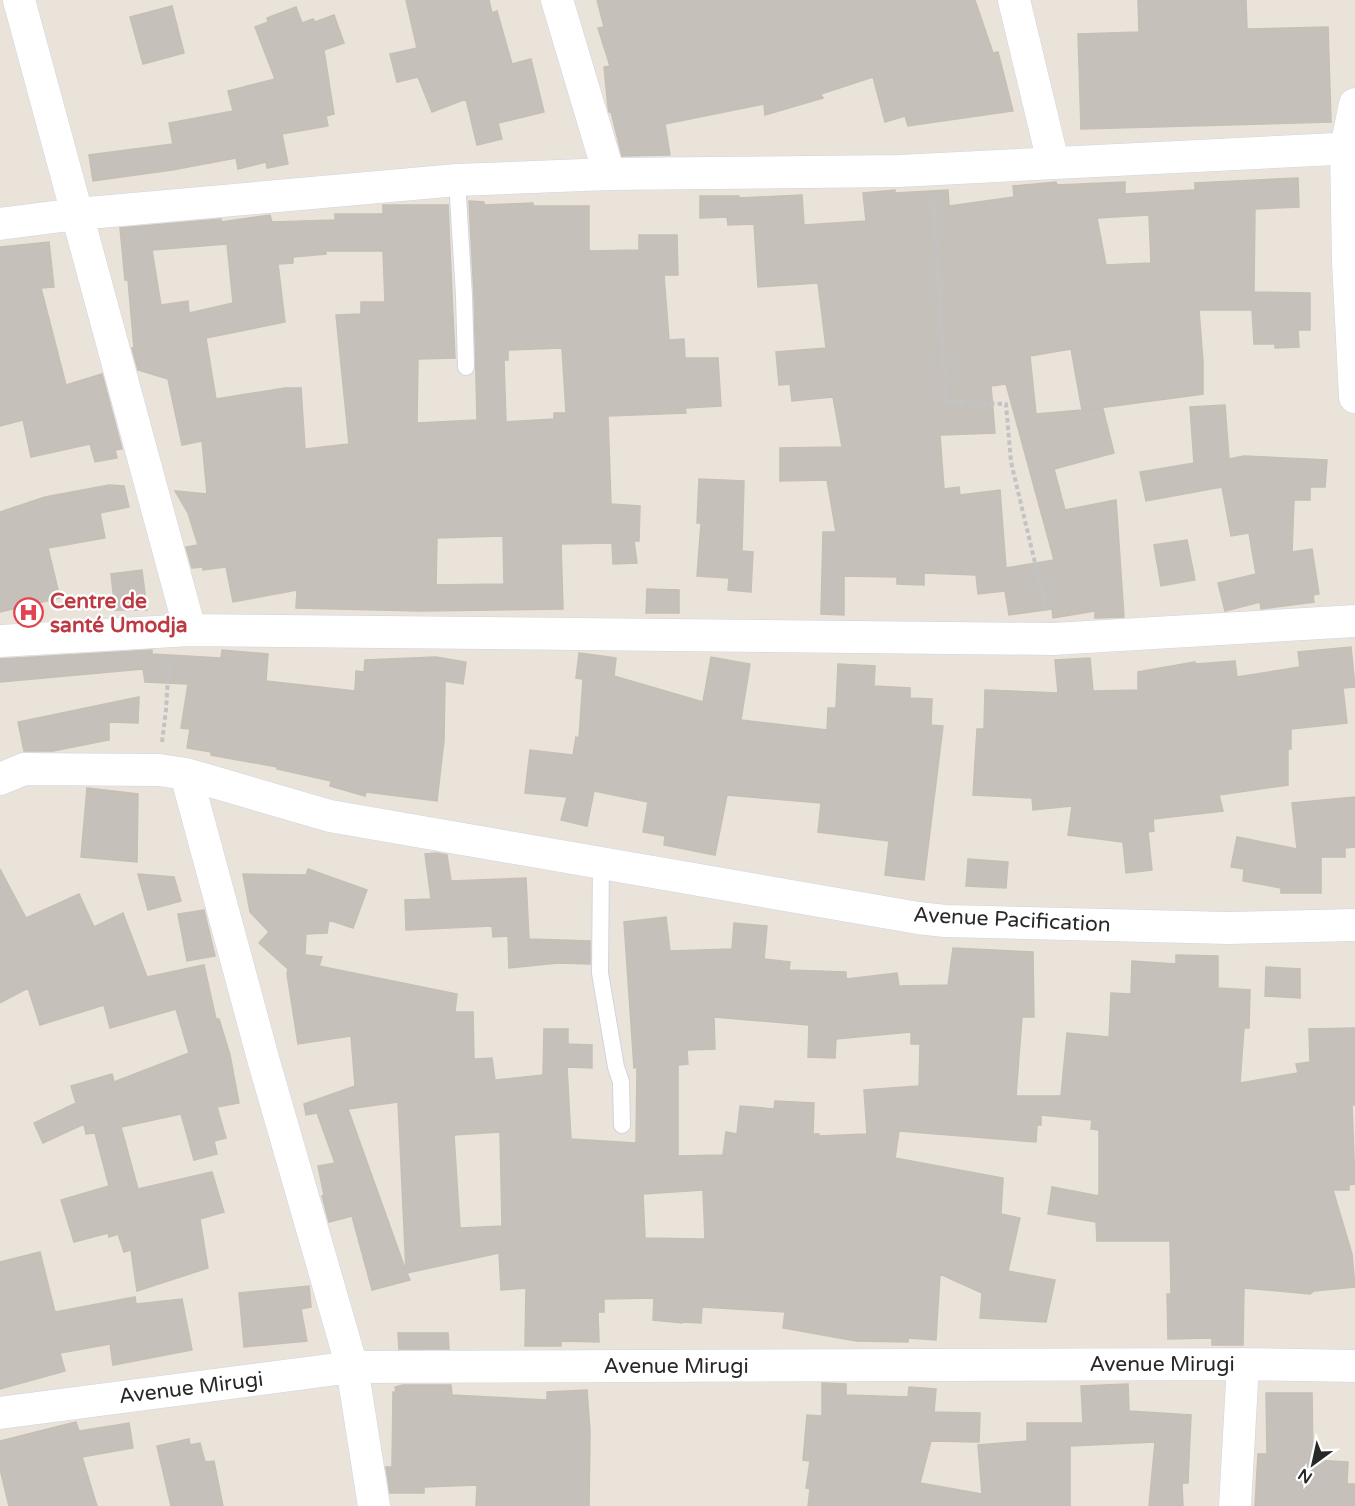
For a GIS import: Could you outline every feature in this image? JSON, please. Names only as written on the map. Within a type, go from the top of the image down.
[{"type":"street","points":[[18,0],[76,214],[180,631]]},
{"type":"street","points":[[557,0],[609,174]]},
{"type":"street","points":[[1014,0],[1053,162]]},
{"type":"street","points":[[1355,104],[1351,148],[1348,262],[1355,397]]},
{"type":"street","points":[[0,224],[76,214],[457,180],[609,174],[930,169],[1351,148]]},
{"type":"street","points":[[0,641],[180,631],[1053,639],[1355,621]]},
{"type":"street","name":"Avenue Pacification","points":[[0,779],[24,768],[172,772],[330,816],[945,921],[1228,928],[1355,925]]},
{"type":"street","points":[[172,772],[264,1062],[352,1367],[374,1506]]},
{"type":"street","points":[[1235,1506],[1243,1364]]},
{"type":"street","name":"Avenue Mirugi","points":[[0,1413],[352,1367],[1243,1364],[1355,1366]]},
{"type":"lane","points":[[457,180],[466,367]]},
{"type":"lane","points":[[601,863],[600,973],[616,1067],[621,1082],[622,1125]]},
{"type":"path","points":[[930,169],[946,402],[1006,404],[1011,462],[1053,639]]},
{"type":"path","points":[[172,772],[166,710],[180,631]]},
{"type":"building","points":[[406,0],[489,0],[492,13],[497,11],[512,64],[531,59],[544,112],[498,123],[502,139],[477,145],[466,99],[432,112],[418,77],[397,82],[390,54],[417,48]]},
{"type":"building","points":[[597,0],[975,0],[993,53],[998,52],[1013,111],[908,126],[905,116],[885,122],[873,77],[821,94],[823,98],[765,115],[764,104],[665,124],[670,155],[622,156],[608,107],[604,67],[610,66],[598,28],[604,27]]},
{"type":"building","points":[[1138,0],[1246,0],[1247,29],[1328,27],[1331,122],[1081,129],[1078,34],[1139,32]]},
{"type":"building","points":[[172,6],[184,53],[143,64],[130,17]]},
{"type":"building","points":[[296,7],[302,23],[313,19],[315,22],[334,15],[344,43],[324,50],[334,114],[326,116],[328,126],[282,134],[288,164],[267,168],[266,162],[238,169],[236,158],[93,181],[89,155],[173,144],[169,123],[233,111],[228,91],[275,79],[255,27],[268,22],[267,18]]},
{"type":"building","points":[[1298,178],[1299,207],[1255,209],[1254,292],[1310,293],[1310,330],[1298,330],[1299,347],[1275,348],[1275,344],[1254,344],[1252,310],[1199,310],[1203,394],[1084,410],[1103,409],[1114,453],[1054,469],[1065,510],[1116,500],[1124,617],[1095,618],[1095,611],[1053,618],[1052,609],[1009,615],[1005,591],[978,594],[976,575],[924,573],[924,585],[897,584],[897,577],[844,576],[844,615],[821,614],[823,532],[836,532],[827,480],[780,481],[780,448],[842,447],[833,397],[792,401],[790,384],[779,385],[776,352],[826,348],[818,283],[758,287],[754,224],[728,225],[727,217],[700,218],[700,196],[739,196],[739,198],[802,195],[804,225],[866,221],[863,193],[895,190],[895,193],[948,190],[949,206],[1014,197],[1013,186],[1056,182],[1057,185],[1125,182],[1125,194],[1195,190],[1195,183]],"holes":[[[1149,215],[1151,263],[1106,265],[1097,218]],[[1071,349],[1082,410],[1036,414],[1030,356]],[[1006,384],[1054,560],[1006,568],[1000,490],[960,495],[959,487],[944,489],[940,435],[995,433],[991,386]]]},
{"type":"building","points":[[469,201],[484,202],[484,205],[533,203],[533,206],[589,206],[589,251],[639,250],[639,235],[677,235],[678,275],[664,275],[669,340],[684,339],[685,358],[718,358],[721,406],[685,408],[686,413],[608,416],[611,504],[640,506],[639,541],[634,541],[637,563],[613,564],[612,543],[561,544],[563,609],[421,611],[296,608],[297,590],[233,602],[226,567],[203,570],[203,567],[192,568],[186,547],[198,545],[188,513],[175,491],[207,494],[202,441],[182,445],[168,379],[138,370],[132,348],[134,348],[128,280],[125,280],[120,228],[221,219],[221,222],[270,215],[272,222],[335,220],[335,214],[383,214],[383,205],[448,205],[455,358],[418,359],[417,423],[477,420]],"holes":[[[227,244],[233,303],[189,313],[188,301],[161,305],[152,250]],[[326,251],[383,251],[385,302],[361,302],[361,314],[336,315],[349,444],[305,449],[301,388],[285,388],[216,399],[206,338],[285,322],[278,264],[293,263],[293,257],[326,254]],[[562,348],[566,413],[554,413],[554,419],[506,422],[504,360],[508,360],[508,350]],[[503,536],[504,584],[436,585],[437,538]]]},
{"type":"building","points":[[49,242],[54,287],[41,288],[66,385],[102,374],[122,449],[115,450],[117,458],[95,462],[90,444],[31,457],[23,420],[0,426],[0,247]]},
{"type":"building","points":[[1225,405],[1229,459],[1244,456],[1327,460],[1325,487],[1310,487],[1310,500],[1294,500],[1292,552],[1312,549],[1319,594],[1313,595],[1314,602],[1261,609],[1260,602],[1225,611],[1218,583],[1256,574],[1249,533],[1231,536],[1222,487],[1146,501],[1140,472],[1194,463],[1190,407]]},
{"type":"building","points":[[699,479],[744,481],[742,551],[753,552],[751,592],[728,590],[729,578],[697,576],[701,523],[697,523]]},
{"type":"building","points":[[109,485],[124,486],[129,507],[100,513],[105,538],[48,548],[60,598],[0,612],[0,512],[45,497]]},
{"type":"building","points":[[1187,540],[1195,580],[1161,586],[1154,545]]},
{"type":"building","points":[[142,570],[147,610],[115,610],[111,574]]},
{"type":"building","points":[[647,589],[679,590],[679,613],[646,613]]},
{"type":"building","points":[[1351,647],[1355,687],[1343,688],[1347,723],[1291,729],[1291,749],[1288,749],[1288,785],[1219,795],[1223,811],[1153,819],[1154,831],[1148,832],[1152,870],[1126,873],[1123,842],[1068,835],[1072,806],[1033,810],[1032,798],[973,795],[977,729],[984,729],[985,690],[1058,693],[1055,660],[1090,658],[1093,691],[1138,690],[1138,672],[1195,662],[1195,664],[1235,661],[1237,677],[1300,667],[1298,652]]},
{"type":"building","points":[[152,650],[152,654],[221,658],[222,650],[268,654],[266,681],[355,691],[356,671],[364,672],[365,660],[436,657],[466,662],[463,684],[445,681],[444,740],[437,801],[366,792],[365,796],[330,786],[331,781],[187,748],[190,729],[181,728],[188,684],[145,682],[143,669],[0,682],[0,659]]},
{"type":"building","points":[[579,653],[616,658],[614,676],[703,702],[711,657],[750,664],[741,720],[827,730],[828,708],[836,708],[838,664],[875,666],[874,686],[910,688],[910,698],[932,699],[931,725],[943,726],[924,880],[885,875],[889,841],[818,832],[821,803],[727,795],[715,855],[664,845],[665,836],[643,832],[648,802],[594,791],[587,826],[561,820],[567,797],[525,793],[530,750],[573,755],[576,737],[579,738],[583,679],[576,678]]},
{"type":"building","points":[[139,697],[138,723],[109,722],[109,740],[53,751],[24,751],[18,722]]},
{"type":"building","points":[[87,788],[138,794],[137,862],[81,857]]},
{"type":"building","points":[[1355,797],[1355,847],[1345,848],[1345,857],[1321,857],[1321,893],[1281,893],[1281,888],[1243,881],[1244,869],[1231,867],[1237,837],[1297,849],[1292,803]]},
{"type":"building","points":[[425,854],[447,855],[451,881],[526,878],[529,939],[590,941],[590,964],[558,963],[509,968],[508,936],[493,937],[492,926],[406,930],[405,900],[431,899]]},
{"type":"building","points":[[968,859],[1008,862],[1006,888],[966,886]]},
{"type":"building","points":[[0,869],[26,918],[79,894],[94,927],[123,913],[147,977],[204,965],[216,1019],[219,1019],[230,1055],[239,1103],[217,1107],[226,1138],[214,1141],[217,1154],[194,1160],[181,1114],[121,1127],[138,1189],[212,1172],[224,1212],[200,1219],[208,1268],[137,1291],[131,1250],[124,1252],[118,1234],[109,1237],[108,1233],[74,1242],[61,1200],[109,1186],[95,1133],[86,1134],[84,1124],[43,1143],[34,1123],[76,1103],[71,1086],[112,1074],[114,1082],[189,1053],[176,1009],[110,1028],[104,1005],[40,1025],[28,988],[0,1003]]},
{"type":"building","points":[[308,869],[367,890],[353,928],[329,920],[327,933],[306,934],[305,955],[322,957],[319,966],[457,994],[455,1012],[473,1012],[474,1059],[492,1058],[495,1080],[543,1075],[544,1029],[568,1029],[568,1044],[592,1045],[592,1068],[567,1067],[571,1139],[636,1143],[637,1067],[634,1068],[624,922],[666,917],[670,951],[732,949],[734,923],[767,926],[764,959],[790,962],[789,970],[846,972],[846,979],[897,973],[899,986],[948,985],[953,948],[1033,952],[1034,1017],[1022,1017],[1016,1096],[1061,1096],[1067,1033],[1109,1037],[1111,993],[1131,994],[1132,961],[1176,964],[1176,955],[1218,956],[1218,988],[1250,990],[1249,1028],[1244,1028],[1240,1083],[1298,1073],[1296,1064],[1310,1062],[1309,1029],[1355,1028],[1355,1105],[1352,1105],[1355,1184],[1349,1185],[1349,1190],[1333,1190],[1352,1254],[1355,1287],[1314,1291],[1310,1294],[1244,1288],[1243,1345],[1212,1345],[1212,1338],[1168,1339],[1167,1294],[1171,1294],[1170,1241],[1097,1241],[1096,1222],[1048,1214],[1052,1187],[1099,1196],[1099,1130],[1091,1129],[1092,1120],[1041,1115],[1041,1125],[1037,1125],[1036,1142],[899,1131],[895,1158],[1003,1178],[1001,1214],[1020,1218],[1008,1271],[1055,1280],[1046,1322],[980,1318],[982,1293],[940,1274],[936,1340],[908,1338],[908,1342],[856,1341],[783,1328],[785,1312],[702,1307],[701,1323],[653,1320],[654,1298],[604,1299],[604,1312],[598,1312],[599,1342],[561,1341],[561,1346],[525,1346],[526,1288],[501,1290],[499,1253],[407,1273],[410,1280],[372,1290],[352,1216],[329,1222],[322,1196],[324,1195],[318,1166],[335,1163],[317,1113],[306,1115],[304,1104],[355,1086],[351,1036],[298,1044],[288,969],[259,943],[269,932],[250,912],[243,874],[306,875]],"holes":[[[714,1017],[809,1025],[808,1057],[835,1058],[836,1039],[911,1032],[911,1044],[920,1044],[919,1086],[864,1090],[867,1134],[819,1136],[819,1134],[813,1134],[814,1103],[775,1101],[774,1109],[740,1106],[737,1134],[726,1132],[723,1155],[678,1156],[678,1065],[688,1064],[687,1050],[715,1049]],[[398,1102],[406,1271],[348,1109]],[[500,1132],[502,1226],[460,1228],[454,1135]],[[703,1190],[705,1239],[645,1238],[643,1194]]]},
{"type":"building","points":[[138,874],[174,877],[181,901],[148,910]]},
{"type":"building","points":[[204,910],[215,956],[187,961],[178,914]]},
{"type":"building","points":[[1266,967],[1300,969],[1300,998],[1265,996]]},
{"type":"building","points":[[40,1252],[55,1312],[135,1297],[136,1304],[182,1299],[192,1350],[113,1365],[110,1344],[60,1353],[65,1371],[0,1389],[0,1262]]},
{"type":"building","points":[[309,1286],[311,1307],[301,1309],[307,1341],[244,1347],[239,1293]]},
{"type":"building","points":[[398,1333],[448,1333],[449,1349],[399,1349]]},
{"type":"building","points":[[822,1383],[846,1384],[846,1395],[908,1397],[909,1387],[936,1389],[934,1412],[980,1413],[979,1442],[931,1441],[920,1483],[982,1494],[978,1445],[1027,1441],[1027,1423],[1083,1423],[1081,1386],[1128,1384],[1129,1411],[1191,1415],[1188,1483],[1182,1483],[1183,1506],[1149,1506],[1155,1442],[1070,1446],[1070,1506],[983,1506],[982,1500],[982,1506],[808,1506],[810,1489],[806,1488],[810,1461],[803,1460],[807,1415],[822,1416]]},
{"type":"building","points":[[451,1385],[452,1395],[547,1400],[547,1392],[587,1390],[590,1431],[589,1506],[476,1506],[477,1485],[424,1487],[424,1493],[390,1493],[386,1467],[392,1467],[393,1392],[396,1392],[395,1387]]},
{"type":"building","points":[[1266,1393],[1312,1393],[1313,1460],[1348,1462],[1347,1484],[1355,1484],[1355,1506],[1255,1506],[1258,1454],[1267,1454]]},
{"type":"building","points":[[76,1422],[79,1431],[129,1423],[133,1448],[82,1457],[97,1506],[9,1506],[0,1469],[0,1441]]},
{"type":"building","points":[[189,1439],[190,1445],[200,1443],[205,1462],[214,1461],[223,1506],[171,1506],[157,1446]]},
{"type":"place","name":"Centre de santé Umodja","points":[[29,613]]}]
